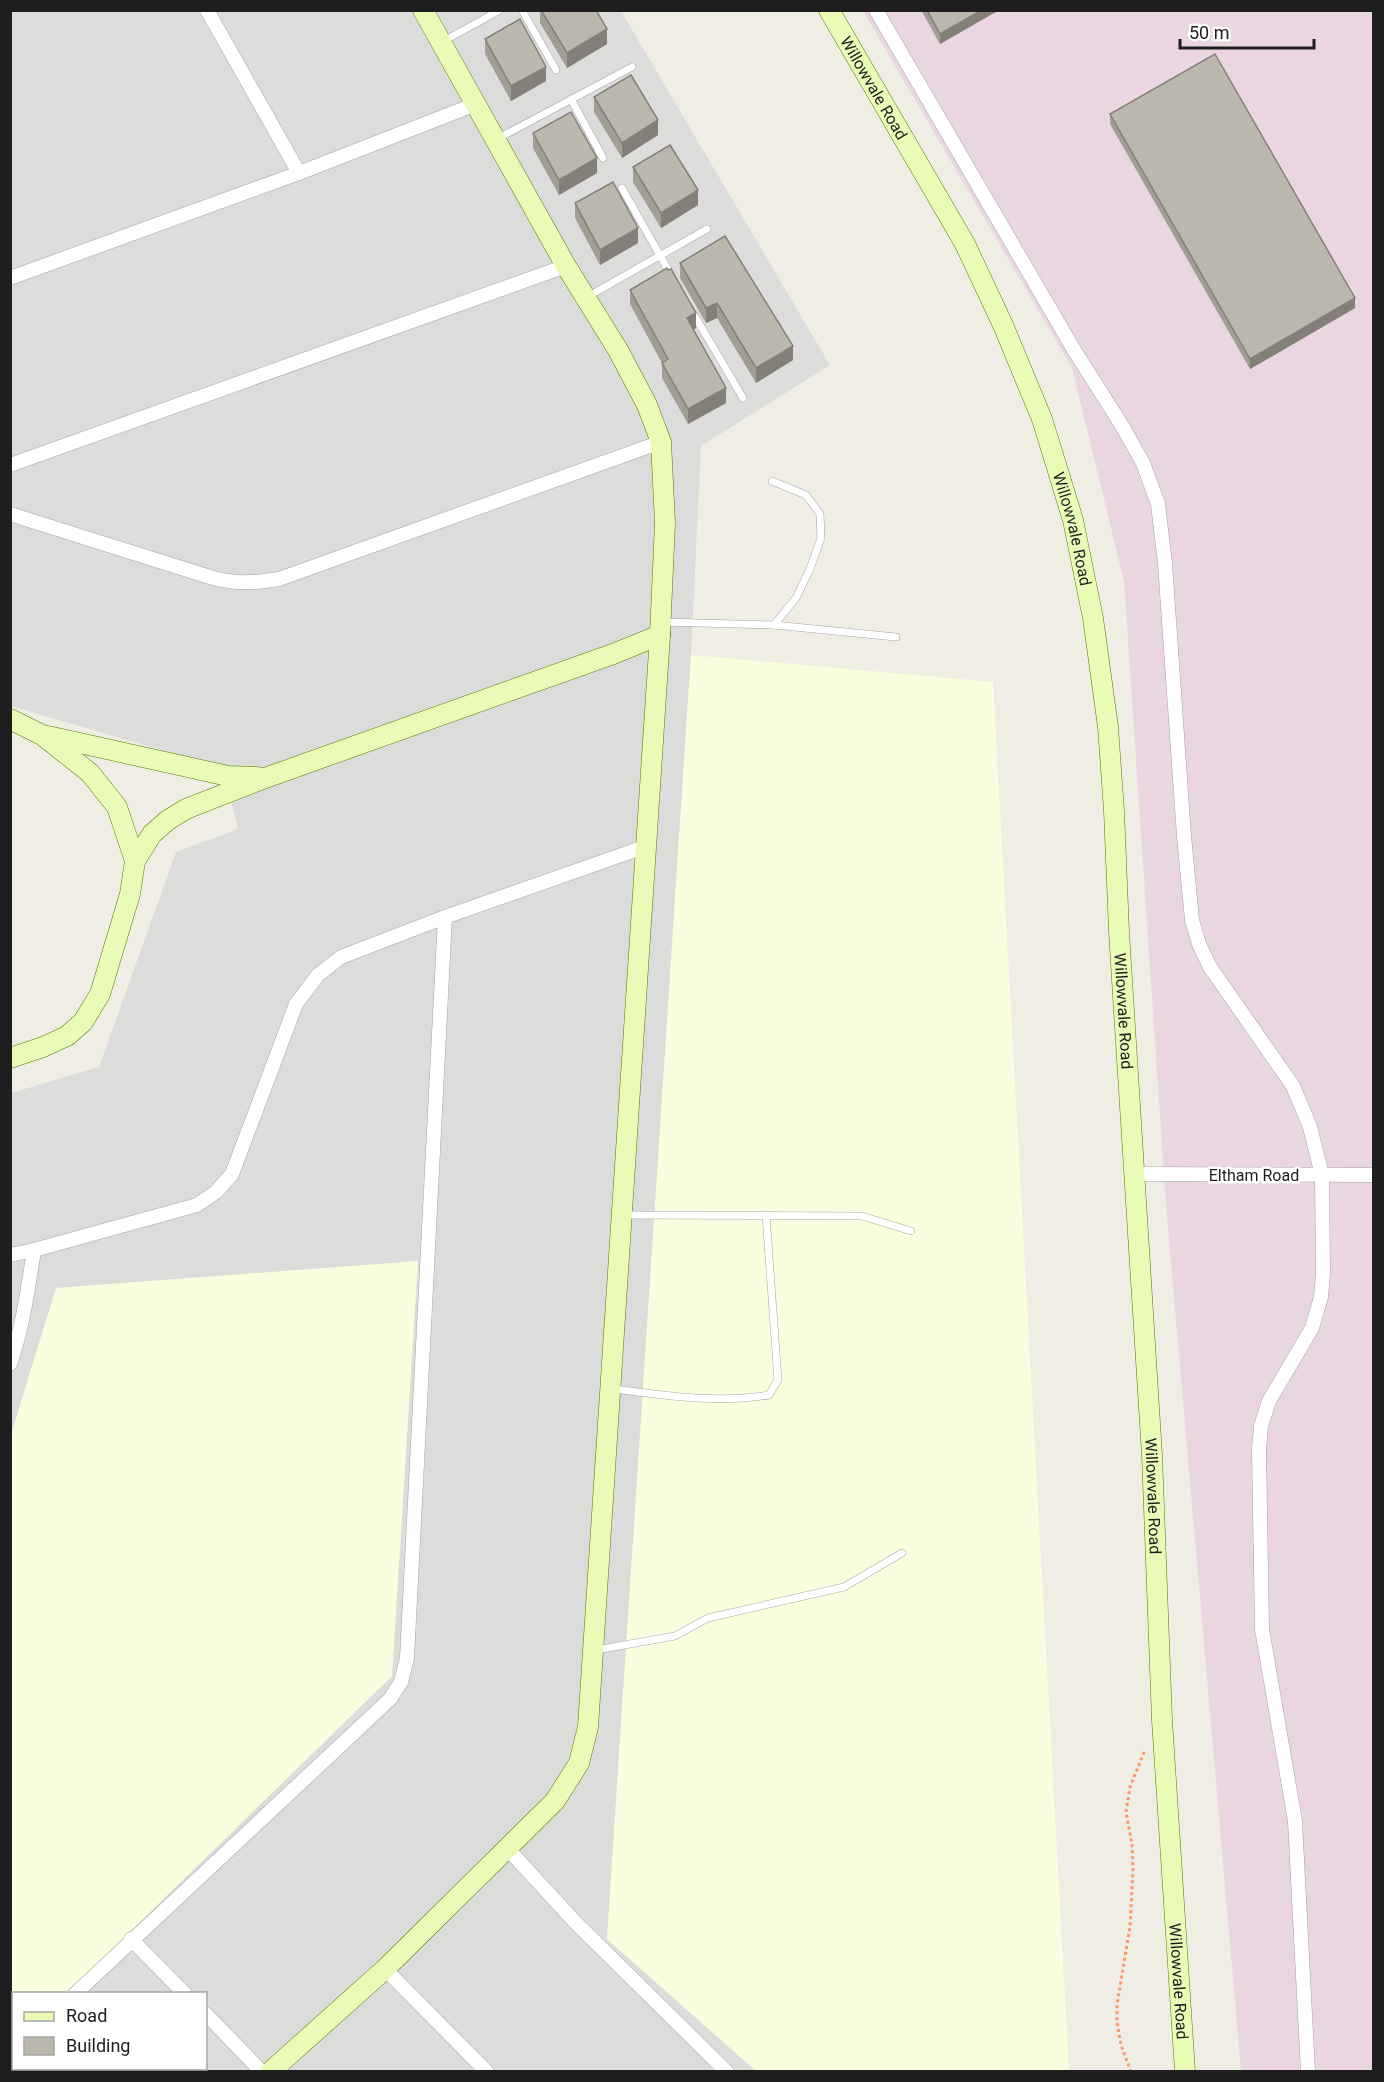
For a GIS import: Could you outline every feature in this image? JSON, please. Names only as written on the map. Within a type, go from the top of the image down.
[{"type":"street","points":[[207,10],[299,173]]},
{"type":"street","points":[[270,2072],[385,1969],[555,1801],[579,1763],[588,1727],[660,629],[665,523],[661,442],[647,405],[618,350],[566,266],[423,10]]},
{"type":"street","name":"Willowvale Road","points":[[829,10],[965,244],[1003,325],[1042,419],[1073,520],[1093,618],[1108,727],[1114,811],[1119,932],[1152,1455],[1162,1720],[1185,2072]]},
{"type":"street","points":[[876,10],[1074,350],[1143,463],[1158,504],[1166,563],[1184,836],[1192,920],[1199,944],[1210,967],[1293,1086],[1311,1127],[1323,1175],[1321,1298],[1311,1328],[1269,1401],[1262,1426],[1260,1449],[1262,1629],[1295,1821],[1308,2072]]},
{"type":"street","points":[[10,278],[299,173],[476,104]]},
{"type":"street","points":[[10,465],[566,266]]},
{"type":"street","points":[[10,514],[213,578],[235,584],[259,583],[279,579],[661,442]]},
{"type":"street","points":[[10,1058],[67,1036],[83,1022],[100,994],[130,894],[135,861],[152,834],[168,820],[186,809],[265,778],[660,629]]},
{"type":"street","points":[[10,719],[42,735],[90,773],[117,807],[135,861]]},
{"type":"street","points":[[42,735],[228,776],[265,778]]},
{"type":"street","points":[[10,1255],[197,1205],[216,1192],[232,1174],[296,1004],[318,975],[341,957],[647,846]]},
{"type":"street","points":[[77,1992],[390,1699],[401,1682],[407,1658],[446,917]]},
{"type":"street","name":"Eltham Road","points":[[1135,1174],[1374,1175]]},
{"type":"street","points":[[10,1364],[16,1347],[34,1250]]},
{"type":"street","points":[[507,1848],[575,1922],[727,2072]]},
{"type":"street","points":[[131,1940],[183,1992]]},
{"type":"street","points":[[385,1969],[487,2072]]},
{"type":"street","points":[[207,2015],[262,2072]]},
{"type":"lane","points":[[441,43],[500,10]]},
{"type":"lane","points":[[522,10],[556,70]]},
{"type":"lane","points":[[496,140],[632,67]]},
{"type":"lane","points":[[571,99],[603,158]]},
{"type":"lane","points":[[622,189],[677,287]]},
{"type":"lane","points":[[586,298],[707,229]]},
{"type":"lane","points":[[689,307],[743,398]]},
{"type":"lane","points":[[772,481],[806,495],[820,514],[821,538],[796,598],[774,625]]},
{"type":"lane","points":[[660,629],[774,625],[896,637]]},
{"type":"lane","points":[[622,1215],[862,1216],[911,1231]]},
{"type":"lane","points":[[611,1389],[696,1399],[744,1399],[769,1395],[778,1380],[766,1215]]},
{"type":"lane","points":[[593,1650],[675,1636],[708,1618],[844,1587],[902,1553]]},
{"type":"path","points":[[1131,2072],[1121,2045],[1117,2022],[1117,2005],[1130,1927],[1133,1869],[1132,1845],[1126,1812],[1130,1787],[1148,1746]]},
{"type":"shaded area","points":[[11,11],[621,11],[830,365],[701,446],[691,655],[607,1939],[756,2071],[11,2072],[11,1093],[99,1067],[176,852],[238,829],[223,768],[11,706]]},
{"type":"shaded area","points":[[863,11],[1373,11],[1373,2071],[1241,2071],[1166,1205],[1124,581],[1072,368]]},
{"type":"shaded area","points":[[691,655],[993,682],[1069,2071],[756,2071],[607,1939]]},
{"type":"shaded area","points":[[418,1261],[392,1676],[68,1992],[12,1992],[11,2049],[11,1434],[56,1288]]},
{"type":"building","points":[[541,10],[596,10],[607,29],[567,53]]},
{"type":"building","points":[[927,10],[982,10],[940,34]]},
{"type":"building","points":[[520,19],[546,67],[511,86],[485,39]]},
{"type":"building","points":[[1215,54],[1355,298],[1250,359],[1110,114]]},
{"type":"building","points":[[631,75],[658,120],[622,143],[594,97]]},
{"type":"building","points":[[571,112],[597,158],[559,180],[533,133]]},
{"type":"building","points":[[670,145],[698,190],[661,213],[633,167]]},
{"type":"building","points":[[613,182],[638,228],[600,250],[575,203]]},
{"type":"building","points":[[725,236],[793,346],[756,368],[717,303],[706,308],[680,263]]},
{"type":"building","points":[[667,268],[671,269],[696,313],[687,318],[726,388],[688,409],[662,363],[668,359],[630,290]]}]
